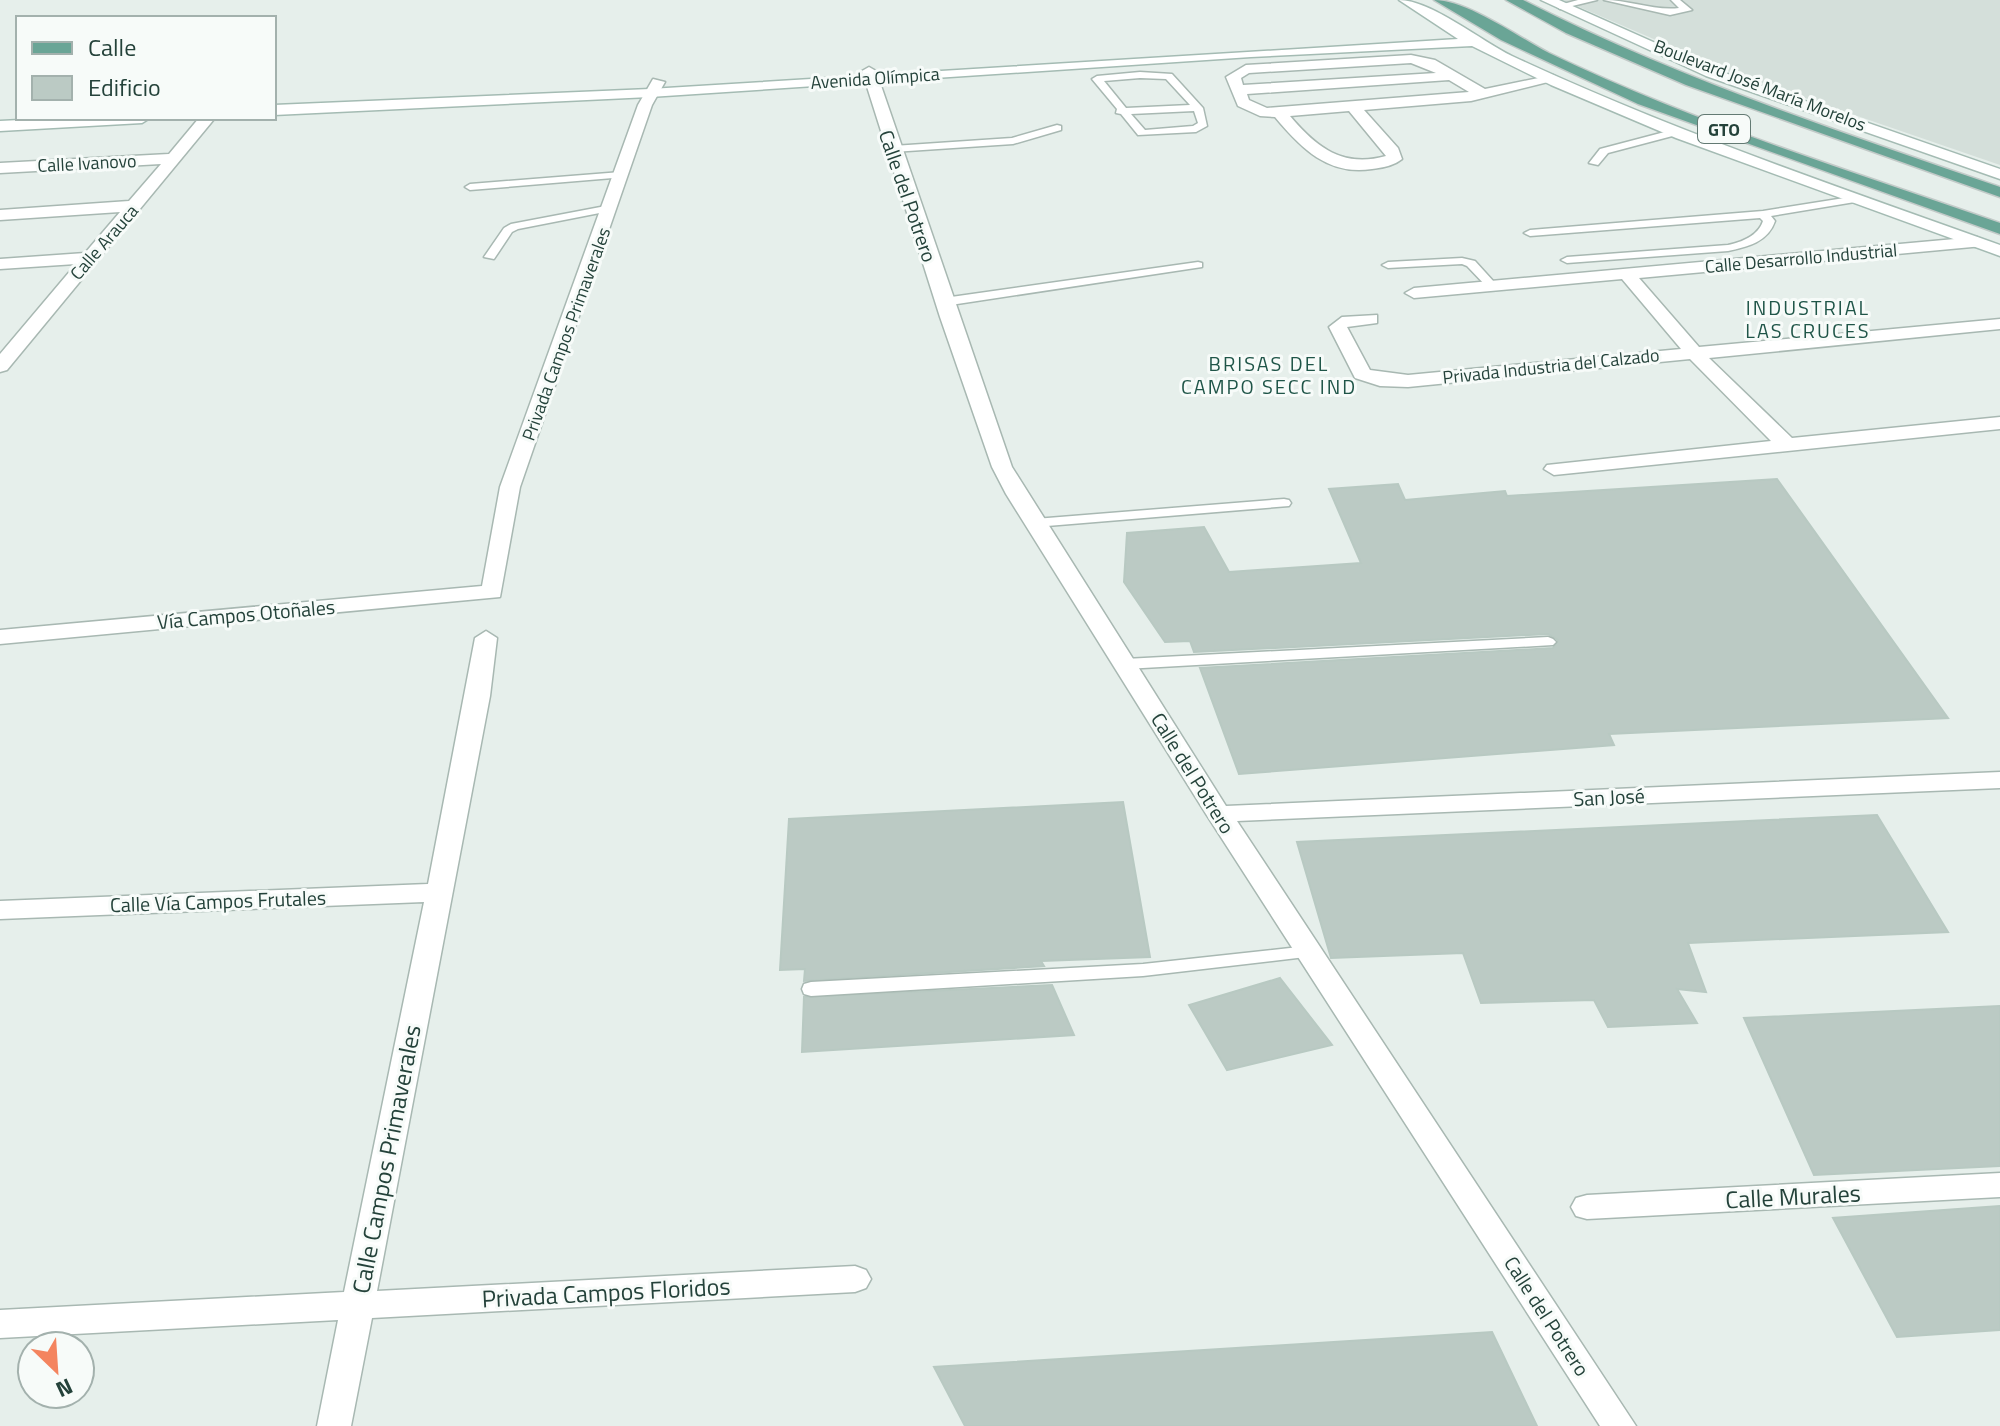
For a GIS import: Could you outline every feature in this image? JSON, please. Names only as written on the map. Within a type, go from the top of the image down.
[{"type":"main road","name":"GTO","points":[[1441,0],[1514,41],[1628,92],[2000,229]]},
{"type":"main road","name":"Boulevard José María Morelos","points":[[1513,0],[1631,57],[1744,103],[2000,192]]},
{"type":"street","points":[[1406,0],[1475,42],[1536,72],[1676,132],[2000,251]]},
{"type":"street","points":[[1554,3],[1711,73],[2000,174]]},
{"type":"street","name":"Avenida Olímpica","points":[[1154,63],[1410,39],[1432,35],[1446,24]]},
{"type":"street","name":"Avenida Olímpica","points":[[276,110],[1086,61],[1154,63],[1475,42]]},
{"type":"street","points":[[1536,72],[1458,80],[1237,90],[1237,96],[1249,108],[1279,112],[1483,94],[1553,79]]},
{"type":"street","name":"Calle del Potrero","points":[[871,75],[879,109],[1002,467],[1219,814],[1619,1426]]},
{"type":"street","points":[[1458,80],[1483,94]]},
{"type":"street","name":"Avenida Olímpica","points":[[276,102],[654,88]]},
{"type":"street","name":"Privada Campos Primaverales","points":[[492,592],[510,487],[654,88]]},
{"type":"street","points":[[1279,112],[1327,161],[1351,165],[1394,159],[1392,151],[1353,107]]},
{"type":"street","points":[[0,126],[106,120]]},
{"type":"street","name":"Calle Arauca","points":[[0,366],[205,120]]},
{"type":"street","name":"Calle Ivanovo","points":[[0,168],[175,158]]},
{"type":"street","points":[[0,215],[134,206]]},
{"type":"street","name":"Calle Desarrollo Industrial","points":[[1414,293],[1977,242]]},
{"type":"street","points":[[0,264],[89,258]]},
{"type":"street","points":[[1626,273],[1693,352],[1785,443]]},
{"type":"street","name":"Privada Industria del Calzado","points":[[1371,319],[1342,322],[1338,327],[1362,374],[1380,380],[1408,381],[2000,324]]},
{"type":"street","points":[[1554,469],[2000,423]]},
{"type":"street","name":"Vía Campos Otoñales","points":[[0,637],[492,592]]},
{"type":"street","points":[[437,893],[478,696],[486,638]]},
{"type":"street","name":"San José","points":[[1219,814],[2000,780]]},
{"type":"street","name":"Calle Vía Campos Frutales","points":[[0,910],[437,893]]},
{"type":"street","name":"Calle Campos Primaverales","points":[[334,1426],[437,893]]},
{"type":"street","name":"Calle Murales","points":[[1587,1207],[2000,1185]]},
{"type":"street","name":"Privada Campos Floridos","points":[[0,1324],[855,1279]]},
{"type":"lane","points":[[1554,3],[1593,0]]},
{"type":"lane","points":[[1608,0],[1670,12],[1687,10],[1675,0]]},
{"type":"lane","points":[[1086,61],[1097,79],[1120,111],[1135,129],[1151,134],[1196,129],[1203,124],[1198,108],[1183,88],[1154,63],[1097,79]]},
{"type":"lane","points":[[1120,111],[1198,108]]},
{"type":"lane","points":[[893,149],[1013,141],[1057,128]]},
{"type":"lane","points":[[1594,163],[1611,148],[1676,132]]},
{"type":"lane","points":[[470,187],[621,175]]},
{"type":"lane","points":[[1530,233],[1763,214],[1857,199]]},
{"type":"lane","points":[[490,257],[508,230],[515,226],[611,208]]},
{"type":"lane","points":[[1567,260],[1738,246],[1766,230],[1769,221],[1763,214]]},
{"type":"lane","points":[[1388,265],[1462,261],[1471,263],[1491,285]]},
{"type":"lane","points":[[944,302],[1198,265]]},
{"type":"lane","points":[[1035,523],[1284,503]]},
{"type":"lane","points":[[1125,664],[1548,642]]},
{"type":"lane","points":[[811,989],[1143,970],[1308,952]]},
{"type":"shaded area","points":[[1563,0],[2000,0],[2000,165],[1735,74]]},
{"type":"building","points":[[1777,479],[1948,718],[1609,734],[1614,745],[1239,774],[1200,668],[1553,648],[1558,640],[1548,634],[1194,652],[1190,641],[1165,642],[1124,582],[1127,533],[1204,527],[1229,572],[1361,563],[1329,489],[1398,484],[1405,500],[1505,491],[1507,496]]},
{"type":"building","points":[[1123,802],[1150,957],[1041,961],[1044,966],[804,981],[805,969],[780,970],[789,819]]},
{"type":"building","points":[[1877,815],[1948,932],[1688,943],[1706,992],[1677,989],[1697,1023],[1608,1027],[1594,1000],[1481,1003],[1463,953],[1331,958],[1297,842]]},
{"type":"building","points":[[1280,978],[1332,1045],[1227,1070],[1189,1005]]},
{"type":"building","points":[[1052,985],[1074,1035],[802,1052],[804,997]]},
{"type":"building","points":[[2000,1006],[2000,1166],[1814,1175],[1744,1018]]},
{"type":"building","points":[[2000,1206],[2000,1330],[1897,1337],[1833,1218]]},
{"type":"building","points":[[1492,1332],[1537,1426],[965,1426],[934,1367]]},
{"type":"district","name":"INDUSTRIAL LAS CRUCES","points":[[1808,318]]},
{"type":"district","name":"BRISAS DEL CAMPO SECC IND","points":[[1269,374]]}]
